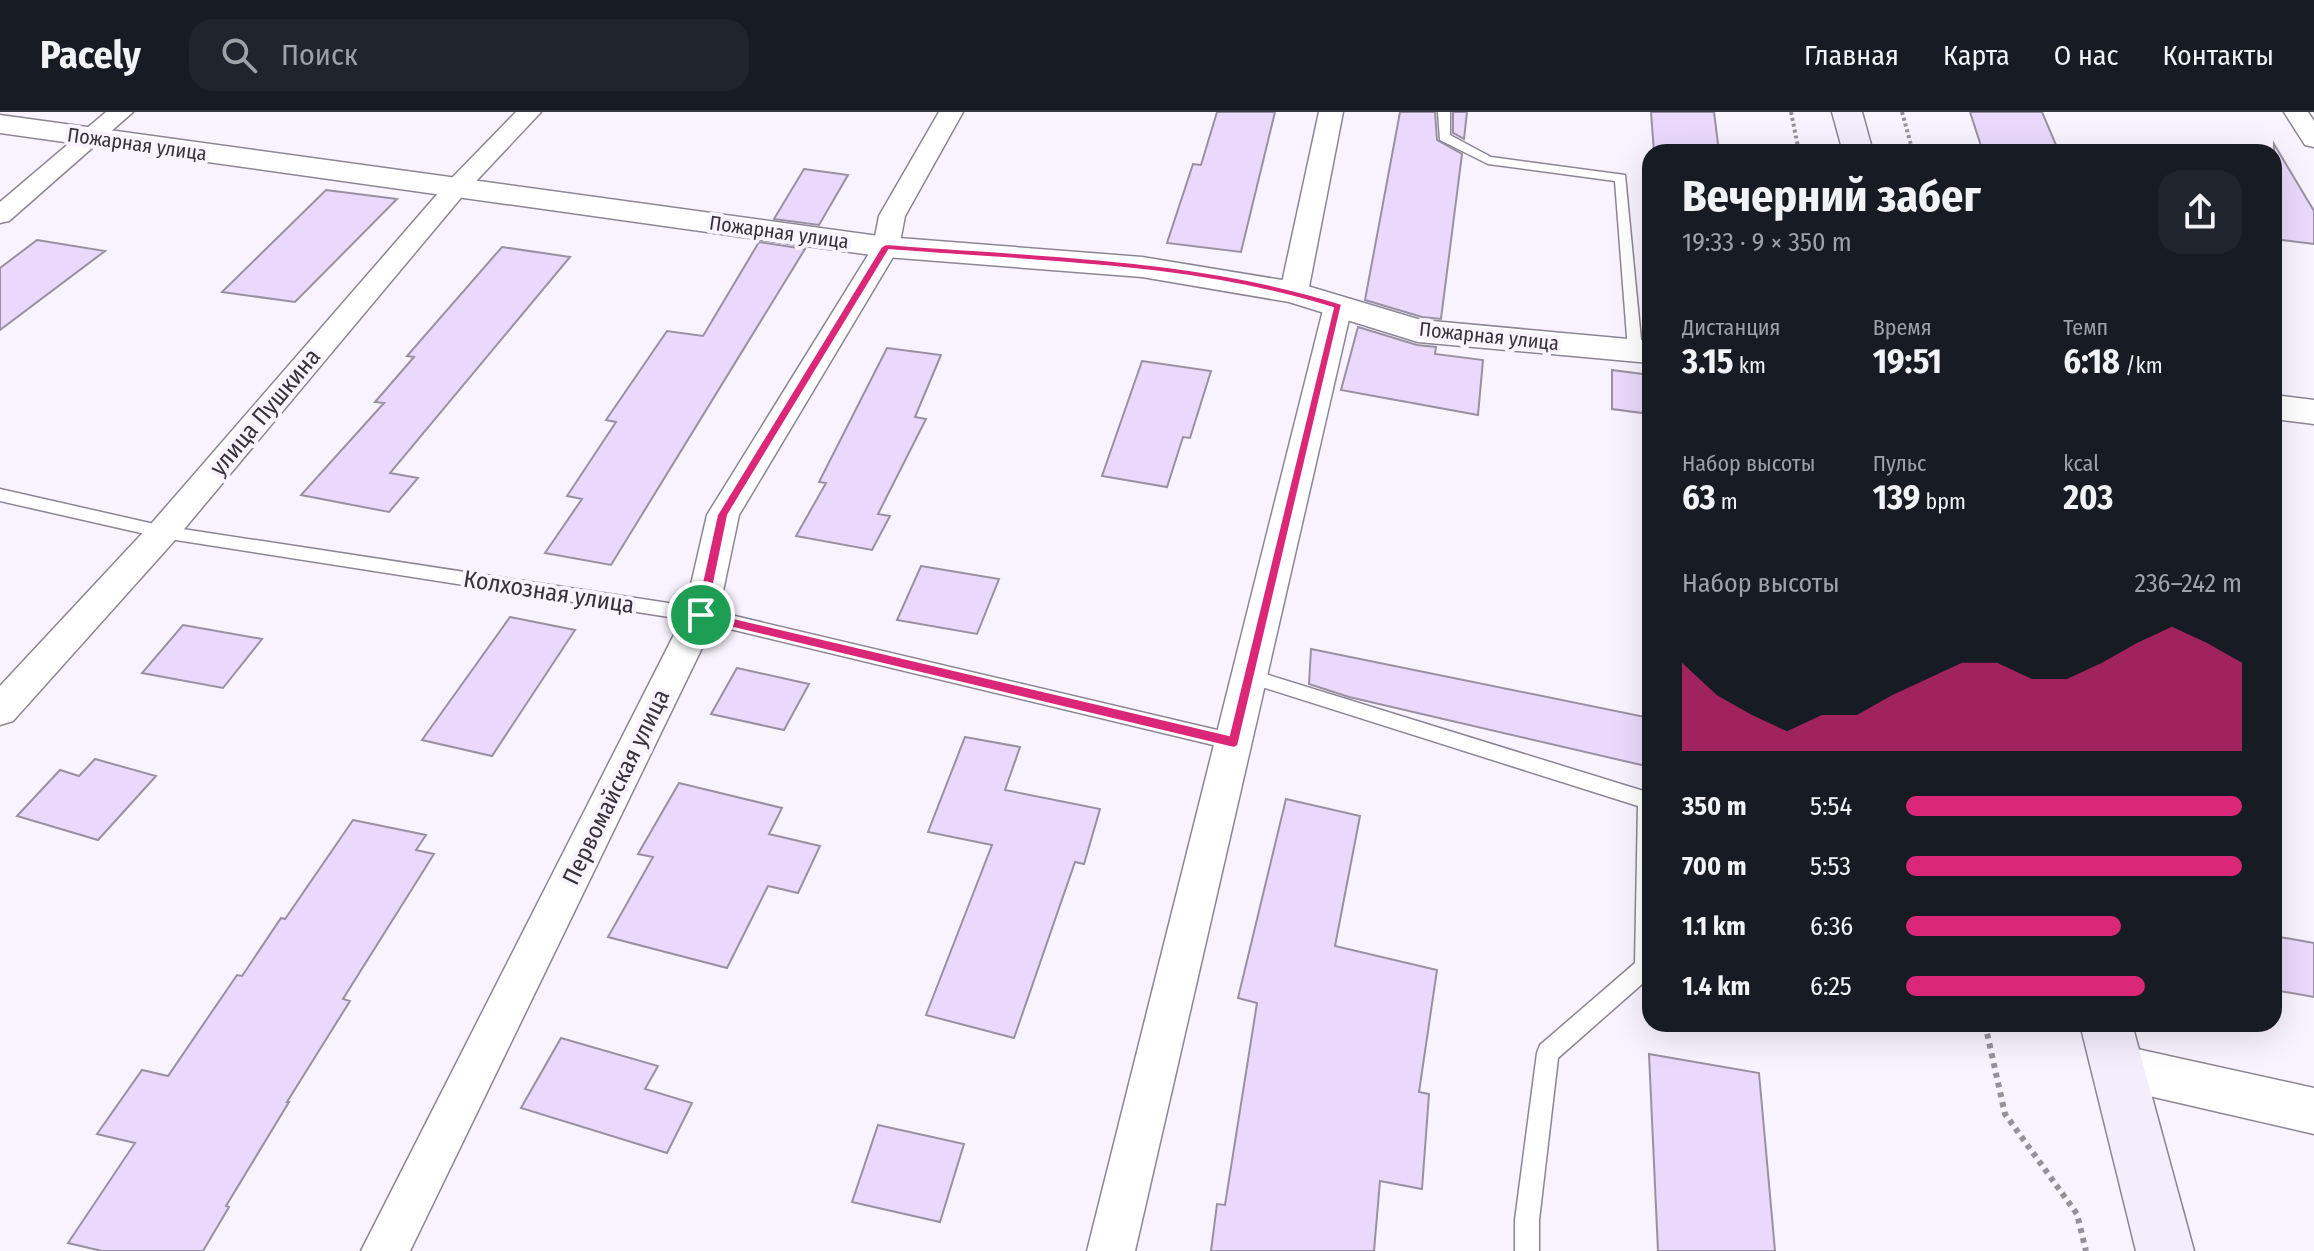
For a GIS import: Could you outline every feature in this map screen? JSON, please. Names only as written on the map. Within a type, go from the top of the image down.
[{"type":"main road","points":[[1847,112],[1856,144]]},
{"type":"main road","points":[[2112,1046],[2165,1251]]},
{"type":"street","points":[[0,215],[121,112]]},
{"type":"street","name":"улица Пушкина","points":[[0,710],[163,532],[456,188],[529,112]]},
{"type":"street","name":"Первомайская улица","points":[[385,1251],[701,615],[723,515],[886,247],[892,216],[951,112]]},
{"type":"street","points":[[1294,292],[1331,112]]},
{"type":"street","points":[[2296,112],[2314,140]]},
{"type":"street","name":"Пожарная улица","points":[[0,124],[886,247],[1142,267],[1294,292],[1418,331],[1642,351]]},
{"type":"street","points":[[1111,1251],[1338,306]]},
{"type":"street","points":[[2282,408],[2314,412]]},
{"type":"street","points":[[2112,1046],[2314,1111]]},
{"type":"lane","points":[[1444,112],[1444,137],[1488,160],[1621,178],[1642,343]]},
{"type":"lane","name":"Колхозная улица","points":[[0,495],[163,532],[701,615],[1234,742]]},
{"type":"lane","points":[[1249,676],[1642,799]]},
{"type":"lane","points":[[1527,1251],[1527,1220],[1548,1053],[1642,972]]},
{"type":"path","points":[[1791,112],[1797,144]]},
{"type":"path","points":[[1902,112],[1911,144]]},
{"type":"path","points":[[1987,1032],[2005,1114],[2077,1214],[2086,1251]]},
{"type":"building","points":[[1217,112],[1275,112],[1241,252],[1167,243],[1193,164],[1201,165]]},
{"type":"building","points":[[1400,112],[1435,112],[1437,140],[1462,154],[1441,319],[1422,317],[1365,300]]},
{"type":"building","points":[[1453,112],[1467,112],[1464,139],[1453,133]]},
{"type":"building","points":[[1651,112],[1714,112],[1718,144],[1653,144]]},
{"type":"building","points":[[1970,112],[2042,112],[2056,144],[1980,144]]},
{"type":"building","points":[[2282,157],[2314,211],[2314,244],[2282,240]]},
{"type":"building","points":[[804,169],[848,175],[819,225],[774,219]]},
{"type":"building","points":[[326,190],[397,199],[295,302],[222,292]]},
{"type":"building","points":[[37,240],[105,251],[0,330],[0,268]]},
{"type":"building","points":[[759,242],[805,249],[611,565],[545,553],[582,499],[567,496],[616,422],[606,420],[667,331],[703,336]]},
{"type":"building","points":[[502,247],[570,257],[390,473],[418,478],[389,512],[301,495],[384,403],[375,402],[414,357],[407,356]]},
{"type":"building","points":[[1358,327],[1417,345],[1436,347],[1435,354],[1483,360],[1478,415],[1341,390]]},
{"type":"building","points":[[887,348],[941,355],[915,417],[926,419],[878,514],[890,516],[872,550],[796,536],[826,483],[819,482]]},
{"type":"building","points":[[1142,361],[1211,371],[1190,438],[1183,437],[1167,487],[1102,476]]},
{"type":"building","points":[[1612,370],[1642,374],[1642,413],[1612,409]]},
{"type":"building","points":[[921,566],[999,579],[977,634],[897,620]]},
{"type":"building","points":[[510,617],[575,630],[492,756],[422,740]]},
{"type":"building","points":[[183,625],[262,639],[223,688],[142,673]]},
{"type":"building","points":[[1311,649],[1642,716],[1642,765],[1349,697],[1309,684]]},
{"type":"building","points":[[737,668],[809,684],[784,730],[711,714]]},
{"type":"building","points":[[965,737],[1020,747],[1005,790],[1100,809],[1084,864],[1075,862],[1014,1038],[926,1015],[992,845],[928,832]]},
{"type":"building","points":[[95,759],[156,776],[98,840],[17,816],[60,770],[79,776]]},
{"type":"building","points":[[679,783],[782,808],[769,834],[820,846],[798,893],[768,886],[727,968],[608,937],[653,857],[638,854]]},
{"type":"building","points":[[1286,799],[1360,816],[1335,946],[1437,970],[1419,1092],[1429,1094],[1422,1189],[1380,1181],[1374,1251],[1211,1251],[1217,1204],[1225,1205],[1257,1003],[1238,998]]},
{"type":"building","points":[[353,820],[426,835],[416,850],[434,854],[343,999],[350,1001],[287,1102],[203,1251],[102,1251],[68,1243],[135,1143],[97,1134],[142,1070],[168,1076],[237,975],[242,976],[281,918],[285,919]]},
{"type":"building","points":[[2282,937],[2314,943],[2314,997],[2282,991]]},
{"type":"building","points":[[561,1038],[658,1066],[645,1089],[692,1103],[667,1153],[521,1108]]},
{"type":"building","points":[[1649,1054],[1759,1073],[1775,1251],[1658,1251]]},
{"type":"building","points":[[878,1125],[964,1144],[940,1222],[852,1202]]},
{"type":"route","points":[[886,247],[1142,267],[1294,292],[1338,306],[1234,742],[701,615],[723,515],[886,247]]}]
